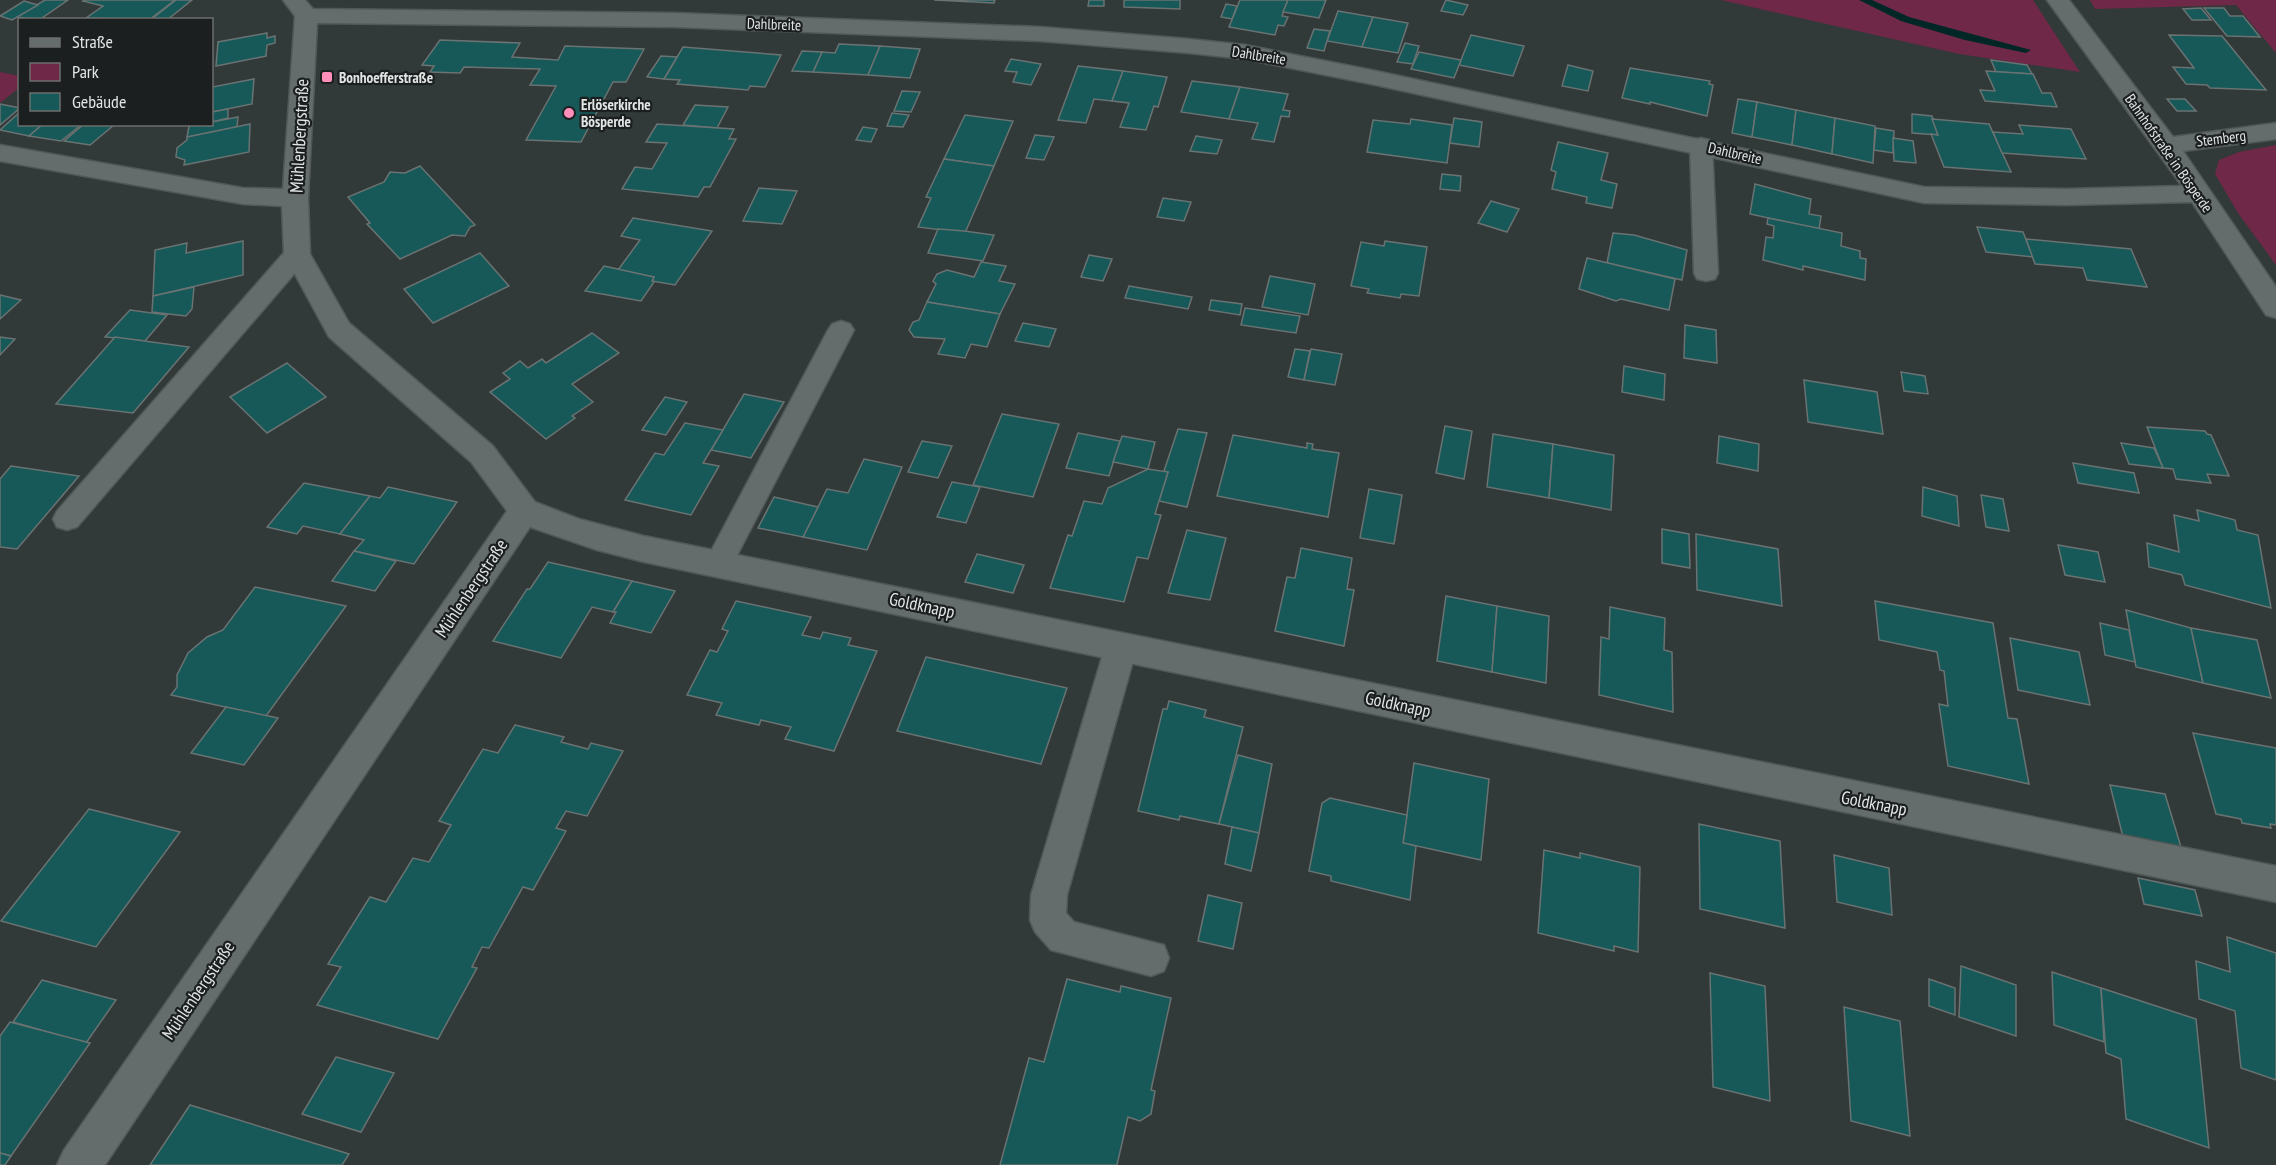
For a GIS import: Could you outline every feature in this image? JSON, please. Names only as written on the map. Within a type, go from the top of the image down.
[{"type":"street","name":"Bahnhofstraße in Bösperde","points":[[2058,0],[2167,145],[2276,308]]},
{"type":"street","name":"Dahlbreite","points":[[300,8],[1040,34],[1189,46],[1245,52],[1296,61],[1701,145],[1924,195],[2066,197],[2199,194]]},
{"type":"street","name":"Mühlenbergstraße","points":[[79,1165],[524,511],[482,454],[339,330],[297,254],[295,198],[300,8]]},
{"type":"street","name":"Stemberg","points":[[2167,145],[2276,130]]},
{"type":"street","points":[[0,153],[243,196],[295,198]]},
{"type":"street","name":"Goldknapp","points":[[524,511],[567,530],[614,544],[719,563],[2276,884]]},
{"type":"lane","points":[[1701,145],[1706,273]]},
{"type":"lane","points":[[67,519],[297,254]]},
{"type":"lane","points":[[719,563],[841,330]]},
{"type":"lane","points":[[1121,647],[1050,895],[1048,920],[1064,937],[1151,958]]},
{"type":"green space","points":[[1721,0],[2033,0],[2080,72],[1959,54]]},
{"type":"green space","points":[[2090,0],[2276,0],[2276,53],[2236,5],[2095,9]]},
{"type":"green space","points":[[0,72],[18,76],[18,89],[0,103]]},
{"type":"green space","points":[[2276,145],[2276,265],[2238,213],[2215,174],[2219,160],[2239,152]]},
{"type":"building","points":[[45,0],[68,0],[42,18],[16,17]]},
{"type":"building","points":[[175,0],[152,18],[86,18],[103,6],[83,1]]},
{"type":"building","points":[[176,0],[192,0],[170,18],[153,18]]},
{"type":"building","points":[[934,0],[995,0],[994,3]]},
{"type":"building","points":[[1089,0],[1104,0],[1104,6],[1088,6]]},
{"type":"building","points":[[1124,0],[1180,0],[1180,9],[1124,7]]},
{"type":"building","points":[[1240,0],[1288,0],[1282,16],[1288,17],[1284,26],[1278,25],[1275,35],[1229,27]]},
{"type":"building","points":[[1288,0],[1326,0],[1319,18],[1283,12]]},
{"type":"building","points":[[1446,0],[1468,5],[1463,15],[1441,11]]},
{"type":"building","points":[[24,1],[38,5],[12,20],[0,16]]},
{"type":"building","points":[[1226,4],[1237,6],[1232,19],[1221,17]]},
{"type":"building","points":[[2201,8],[2211,20],[2192,20],[2183,9]]},
{"type":"building","points":[[2204,8],[2224,8],[2230,16],[2243,16],[2260,37],[2227,36]]},
{"type":"building","points":[[1338,11],[1373,17],[1362,47],[1327,41]]},
{"type":"building","points":[[1373,17],[1408,23],[1398,53],[1362,47]]},
{"type":"building","points":[[1314,29],[1330,31],[1324,51],[1307,48]]},
{"type":"building","points":[[267,33],[267,38],[275,36],[275,43],[267,45],[266,56],[216,66],[218,42]]},
{"type":"building","points":[[1471,35],[1524,46],[1513,76],[1459,65]]},
{"type":"building","points":[[2169,35],[2222,36],[2266,90],[2210,88],[2207,85],[2186,84],[2173,67],[2194,68]]},
{"type":"building","name":"Erlöserkirche Bösperde","points":[[440,40],[520,43],[512,57],[558,60],[565,46],[644,49],[626,82],[613,82],[581,142],[526,140],[556,86],[530,85],[540,69],[464,67],[460,73],[430,72],[434,66],[422,65]]},
{"type":"building","points":[[1405,43],[1419,46],[1413,64],[1397,62]]},
{"type":"building","points":[[839,44],[880,46],[868,75],[813,72],[822,52],[835,53]]},
{"type":"building","points":[[880,46],[920,49],[910,78],[868,75]]},
{"type":"building","points":[[683,47],[781,55],[765,87],[750,86],[748,90],[677,84],[680,80],[664,79]]},
{"type":"building","points":[[802,51],[822,52],[813,72],[792,71]]},
{"type":"building","points":[[1419,52],[1461,60],[1454,78],[1411,69]]},
{"type":"building","points":[[661,56],[677,57],[664,79],[647,77]]},
{"type":"building","points":[[1011,59],[1041,64],[1031,85],[1013,82],[1017,72],[1005,71]]},
{"type":"building","points":[[1991,60],[2027,65],[2032,74],[1996,72]]},
{"type":"building","points":[[1568,65],[1593,71],[1588,91],[1562,86]]},
{"type":"building","points":[[1078,66],[1123,71],[1112,101],[1094,99],[1086,123],[1058,120]]},
{"type":"building","points":[[1630,68],[1710,81],[1709,84],[1713,85],[1707,116],[1650,102],[1650,104],[1622,98]]},
{"type":"building","points":[[1123,71],[1167,77],[1158,107],[1154,106],[1146,130],[1120,127],[1129,103],[1112,101]]},
{"type":"building","points":[[1986,71],[2033,74],[2042,93],[2051,93],[2057,107],[1985,101],[1980,90],[1995,91]]},
{"type":"building","points":[[254,79],[252,104],[213,112],[213,87]]},
{"type":"building","points":[[1192,81],[1240,87],[1229,119],[1181,112]]},
{"type":"building","points":[[1240,87],[1288,94],[1283,110],[1290,111],[1289,117],[1281,116],[1274,142],[1252,139],[1258,123],[1229,119]]},
{"type":"building","points":[[902,91],[920,92],[911,112],[894,111]]},
{"type":"building","points":[[1738,99],[1757,102],[1752,137],[1732,133]]},
{"type":"building","points":[[2167,99],[2185,99],[2196,111],[2177,111]]},
{"type":"building","points":[[1757,102],[1796,110],[1792,145],[1752,137]]},
{"type":"building","points":[[0,104],[18,108],[18,110],[0,125]]},
{"type":"building","points":[[695,105],[728,107],[717,128],[683,125]]},
{"type":"building","points":[[228,109],[228,118],[213,122],[213,112]]},
{"type":"building","points":[[1796,110],[1835,118],[1832,154],[1792,145]]},
{"type":"building","points":[[892,113],[909,115],[903,127],[887,126]]},
{"type":"building","points":[[18,114],[18,126],[41,126],[29,136],[0,130]]},
{"type":"building","points":[[1912,114],[1932,116],[1938,135],[1912,133]]},
{"type":"building","points":[[965,115],[1013,121],[994,166],[944,159]]},
{"type":"building","points":[[238,117],[237,127],[187,137],[189,126],[213,126],[213,122]]},
{"type":"building","points":[[1454,118],[1482,122],[1479,147],[1450,143]]},
{"type":"building","points":[[1835,118],[1875,126],[1873,163],[1832,154]]},
{"type":"building","points":[[1411,119],[1452,125],[1447,163],[1367,152],[1373,120],[1410,124]]},
{"type":"building","points":[[1932,119],[1989,124],[2011,172],[1944,167],[1931,134],[1938,135]]},
{"type":"building","points":[[250,124],[249,152],[184,165],[185,160],[176,157],[177,148],[187,140],[187,137]]},
{"type":"building","points":[[657,124],[734,129],[729,139],[736,139],[710,187],[704,187],[698,197],[622,189],[635,167],[652,169],[667,143],[646,142]]},
{"type":"building","points":[[2019,125],[2071,129],[2086,159],[2002,153],[1993,132],[2023,134]]},
{"type":"building","points":[[41,126],[80,126],[61,141],[29,136]]},
{"type":"building","points":[[82,126],[113,126],[90,145],[64,141]]},
{"type":"building","points":[[863,127],[877,129],[871,142],[856,140]]},
{"type":"building","points":[[1876,128],[1894,131],[1893,153],[1874,150]]},
{"type":"building","points":[[1035,135],[1054,137],[1044,160],[1026,158]]},
{"type":"building","points":[[1196,136],[1222,140],[1217,154],[1190,151]]},
{"type":"building","points":[[1893,138],[1913,141],[1916,163],[1894,161]]},
{"type":"building","points":[[1558,142],[1608,153],[1601,180],[1617,184],[1612,208],[1586,203],[1587,197],[1552,189],[1556,172],[1551,170]]},
{"type":"building","points":[[944,159],[994,166],[965,233],[918,227],[931,198],[926,197]]},
{"type":"building","points":[[420,166],[475,225],[470,227],[465,236],[452,235],[400,259],[367,224],[370,223],[348,197],[384,182],[390,172],[405,173]]},
{"type":"building","points":[[1442,174],[1461,176],[1460,191],[1440,189]]},
{"type":"building","points":[[1755,184],[1811,199],[1809,214],[1821,216],[1819,229],[1750,214]]},
{"type":"building","points":[[759,188],[797,191],[782,224],[743,221]]},
{"type":"building","points":[[1163,198],[1191,202],[1184,221],[1157,217]]},
{"type":"building","points":[[1491,201],[1519,209],[1507,232],[1478,223]]},
{"type":"building","points":[[633,218],[712,231],[675,285],[652,281],[654,277],[618,270],[640,240],[621,236]]},
{"type":"building","points":[[1768,218],[1842,233],[1841,246],[1860,251],[1860,258],[1866,259],[1865,280],[1803,266],[1803,270],[1763,260],[1766,237],[1773,238],[1774,226],[1767,224]]},
{"type":"building","points":[[1977,227],[2023,232],[2033,257],[1986,252]]},
{"type":"building","points":[[938,229],[994,235],[983,261],[928,253]]},
{"type":"building","points":[[1613,233],[1634,235],[1687,250],[1682,280],[1607,263]]},
{"type":"building","points":[[2026,239],[2131,249],[2147,287],[2087,280],[2083,268],[2035,264]]},
{"type":"building","points":[[243,241],[243,275],[153,296],[155,250],[187,243],[186,253]]},
{"type":"building","points":[[1385,241],[1427,247],[1419,296],[1401,294],[1400,298],[1367,293],[1369,289],[1351,286],[1361,242],[1384,246]]},
{"type":"building","points":[[480,253],[509,286],[433,323],[404,289]]},
{"type":"building","points":[[1089,255],[1112,259],[1103,281],[1081,277]]},
{"type":"building","points":[[1587,258],[1675,279],[1669,310],[1621,299],[1616,301],[1579,289]]},
{"type":"building","points":[[981,262],[1006,266],[999,281],[1015,284],[1000,314],[927,302],[936,284],[933,281],[937,274],[947,270],[974,277]]},
{"type":"building","points":[[604,266],[654,277],[652,281],[654,282],[641,301],[585,291]]},
{"type":"building","points":[[1270,276],[1315,284],[1308,315],[1262,307]]},
{"type":"building","points":[[1129,286],[1192,297],[1188,309],[1125,298]]},
{"type":"building","points":[[194,287],[192,309],[186,316],[152,312],[153,296]]},
{"type":"building","points":[[0,295],[21,300],[0,319]]},
{"type":"building","points":[[1211,300],[1242,304],[1240,315],[1209,310]]},
{"type":"building","points":[[927,302],[1000,314],[987,347],[971,344],[965,358],[938,354],[945,339],[914,337],[909,330],[913,322],[919,320]]},
{"type":"building","points":[[1245,308],[1300,316],[1296,333],[1241,325]]},
{"type":"building","points":[[130,310],[167,315],[145,341],[105,337]]},
{"type":"building","points":[[1023,323],[1056,329],[1049,347],[1015,341]]},
{"type":"building","points":[[1685,325],[1716,330],[1717,363],[1684,358]]},
{"type":"building","points":[[592,333],[619,353],[572,384],[593,402],[572,416],[575,418],[546,439],[490,392],[510,379],[503,373],[520,361],[528,368],[542,359],[546,363]]},
{"type":"building","points":[[0,337],[15,339],[0,355]]},
{"type":"building","points":[[115,337],[189,347],[133,413],[56,404]]},
{"type":"building","points":[[1295,349],[1310,351],[1304,380],[1288,377]]},
{"type":"building","points":[[1311,349],[1342,354],[1335,385],[1304,380]]},
{"type":"building","points":[[287,363],[326,397],[267,433],[230,397]]},
{"type":"building","points":[[1624,366],[1665,374],[1664,400],[1622,392]]},
{"type":"building","points":[[1901,372],[1925,376],[1928,394],[1904,391]]},
{"type":"building","points":[[1804,380],[1877,392],[1883,434],[1808,422]]},
{"type":"building","points":[[744,394],[784,402],[751,458],[711,450]]},
{"type":"building","points":[[665,397],[687,402],[666,435],[642,430]]},
{"type":"building","points":[[1002,414],[1059,424],[1033,497],[973,485]]},
{"type":"building","points":[[685,423],[723,430],[703,463],[719,466],[691,515],[625,500],[655,453],[664,455]]},
{"type":"building","points":[[1445,426],[1472,431],[1464,479],[1436,473]]},
{"type":"building","points":[[2147,427],[2205,431],[2211,435],[2229,476],[2207,474],[2211,483],[2176,479],[2173,469],[2163,468]]},
{"type":"building","points":[[1178,429],[1207,433],[1187,507],[1159,501],[1168,472],[1164,471]]},
{"type":"building","points":[[1078,433],[1120,441],[1109,476],[1066,468]]},
{"type":"building","points":[[1493,434],[1553,444],[1549,498],[1487,487]]},
{"type":"building","points":[[1233,435],[1307,448],[1307,443],[1313,444],[1312,449],[1339,453],[1328,517],[1217,496]]},
{"type":"building","points":[[1122,436],[1155,442],[1148,469],[1113,462]]},
{"type":"building","points":[[1719,436],[1759,444],[1758,471],[1717,463]]},
{"type":"building","points":[[922,441],[952,446],[938,478],[908,472]]},
{"type":"building","points":[[2121,443],[2154,448],[2163,468],[2129,464]]},
{"type":"building","points":[[1553,444],[1614,455],[1611,510],[1549,498]]},
{"type":"building","points":[[864,459],[902,467],[867,550],[803,537],[827,489],[848,493]]},
{"type":"building","points":[[2073,463],[2134,473],[2139,493],[2078,483]]},
{"type":"building","points":[[11,466],[79,476],[17,549],[0,547],[0,479]]},
{"type":"building","points":[[1148,469],[1168,472],[1155,514],[1161,515],[1148,559],[1137,557],[1124,602],[1050,588],[1068,535],[1072,536],[1084,501],[1102,504],[1108,488]]},
{"type":"building","points":[[952,482],[980,487],[966,523],[937,517]]},
{"type":"building","points":[[304,483],[370,496],[340,534],[303,526],[297,534],[267,527]]},
{"type":"building","points":[[388,487],[457,502],[414,564],[354,551],[364,540],[340,534],[370,496],[380,498]]},
{"type":"building","points":[[1923,487],[1957,496],[1959,526],[1922,516]]},
{"type":"building","points":[[1369,489],[1402,495],[1394,544],[1360,538]]},
{"type":"building","points":[[1981,495],[2003,499],[2009,531],[1986,527]]},
{"type":"building","points":[[774,497],[818,507],[803,537],[758,528]]},
{"type":"building","points":[[2197,510],[2235,520],[2237,530],[2258,535],[2271,608],[2185,585],[2182,575],[2149,567],[2147,543],[2179,552],[2174,515],[2199,521]]},
{"type":"building","points":[[1662,529],[1689,534],[1690,568],[1662,563]]},
{"type":"building","points":[[1187,530],[1226,538],[1210,600],[1168,593]]},
{"type":"building","points":[[1696,534],[1778,549],[1782,606],[1697,590]]},
{"type":"building","points":[[2058,545],[2098,552],[2105,582],[2065,575]]},
{"type":"building","points":[[1301,548],[1352,558],[1347,589],[1354,590],[1344,646],[1275,631],[1287,577],[1295,578]]},
{"type":"building","points":[[354,551],[396,561],[375,591],[332,581]]},
{"type":"building","points":[[977,554],[1024,565],[1013,593],[965,582]]},
{"type":"building","points":[[548,562],[632,581],[613,612],[592,607],[561,658],[493,641],[527,589],[530,589]]},
{"type":"building","points":[[632,581],[675,591],[651,633],[610,623],[616,612],[613,612]]},
{"type":"building","points":[[255,587],[346,606],[266,716],[171,695],[177,687],[177,675],[188,653],[207,637],[223,630]]},
{"type":"building","points":[[1446,596],[1497,606],[1492,672],[1437,661]]},
{"type":"building","points":[[736,601],[811,617],[802,635],[820,639],[823,632],[851,638],[848,645],[877,651],[834,751],[785,739],[791,727],[761,720],[759,725],[716,715],[722,703],[687,695],[710,650],[717,652],[728,631],[722,629]]},
{"type":"building","points":[[1875,601],[1993,623],[2008,718],[2017,719],[2029,784],[1948,766],[1939,704],[1948,706],[1944,671],[1940,670],[1937,652],[1879,640]]},
{"type":"building","points":[[1497,606],[1549,616],[1546,683],[1492,672]]},
{"type":"building","points":[[1610,607],[1665,618],[1664,650],[1672,652],[1673,712],[1599,695],[1601,637],[1609,639]]},
{"type":"building","points":[[2126,610],[2191,628],[2203,683],[2136,667]]},
{"type":"building","points":[[2100,623],[2129,630],[2135,662],[2105,655]]},
{"type":"building","points":[[2191,628],[2257,640],[2271,698],[2203,683]]},
{"type":"building","points":[[2010,638],[2079,652],[2090,705],[2018,690]]},
{"type":"building","points":[[926,657],[1067,688],[1041,764],[897,731]]},
{"type":"building","points":[[1169,701],[1206,710],[1204,717],[1243,727],[1219,824],[1180,816],[1179,820],[1138,811],[1163,709],[1167,709]]},
{"type":"building","points":[[226,707],[278,718],[244,765],[191,753]]},
{"type":"building","points":[[515,725],[564,737],[561,742],[588,749],[591,743],[623,751],[587,816],[566,811],[556,828],[566,831],[533,890],[523,887],[489,948],[482,947],[472,967],[477,968],[438,1039],[317,1005],[341,967],[328,964],[370,897],[386,902],[413,858],[429,862],[451,825],[439,821],[483,749],[498,753]]},
{"type":"building","points":[[2193,733],[2276,748],[2276,825],[2270,824],[2271,828],[2242,823],[2241,819],[2216,814]]},
{"type":"building","points":[[1238,755],[1272,764],[1259,833],[1219,824]]},
{"type":"building","points":[[1414,763],[1489,779],[1481,860],[1403,843]]},
{"type":"building","points":[[2110,785],[2165,794],[2181,847],[2123,837]]},
{"type":"building","points":[[1330,798],[1407,815],[1403,843],[1416,846],[1410,900],[1331,881],[1331,876],[1309,871],[1322,803]]},
{"type":"building","points":[[89,809],[180,832],[96,947],[1,921]]},
{"type":"building","points":[[1699,824],[1780,841],[1785,928],[1700,909]]},
{"type":"building","points":[[1232,827],[1259,833],[1251,871],[1225,864]]},
{"type":"building","points":[[1544,850],[1580,858],[1580,853],[1640,867],[1638,952],[1614,946],[1614,951],[1538,933]]},
{"type":"building","points":[[1834,855],[1889,868],[1892,915],[1837,902]]},
{"type":"building","points":[[2138,878],[2195,890],[2202,916],[2144,904]]},
{"type":"building","points":[[1208,895],[1242,903],[1233,949],[1198,941]]},
{"type":"building","points":[[2227,937],[2276,953],[2276,1080],[2241,1068],[2235,1011],[2199,999],[2196,961],[2230,972]]},
{"type":"building","points":[[1961,966],[2016,985],[2016,1036],[1959,1017]]},
{"type":"building","points":[[2052,972],[2101,988],[2104,1042],[2054,1025]]},
{"type":"building","points":[[1710,973],[1765,986],[1770,1101],[1713,1087]]},
{"type":"building","points":[[1067,979],[1120,992],[1121,986],[1171,998],[1151,1090],[1155,1091],[1151,1114],[1140,1121],[1128,1117],[1117,1165],[1000,1165],[1029,1058],[1044,1062]]},
{"type":"building","points":[[1929,979],[1955,988],[1955,1015],[1929,1006]]},
{"type":"building","points":[[42,980],[116,1000],[86,1043],[13,1022]]},
{"type":"building","points":[[2101,988],[2196,1019],[2209,1148],[2126,1119],[2121,1059],[2106,1053]]},
{"type":"building","points":[[1844,1007],[1900,1021],[1910,1136],[1851,1121]]},
{"type":"building","points":[[10,1022],[90,1043],[11,1156],[0,1153],[0,1036]]},
{"type":"building","points":[[336,1057],[394,1073],[361,1132],[302,1114]]},
{"type":"building","points":[[190,1105],[349,1154],[342,1165],[150,1165]]},
{"type":"building","points":[[0,1153],[11,1156],[5,1165],[0,1165]]},
{"type":"waterway","points":[[1864,0],[1905,19],[1969,38],[2026,50]]},
{"type":"place","name":"Bonhoefferstraße","points":[[327,77]]},
{"type":"place","name":"Erlöserkirche Bösperde","points":[[569,113]]}]
